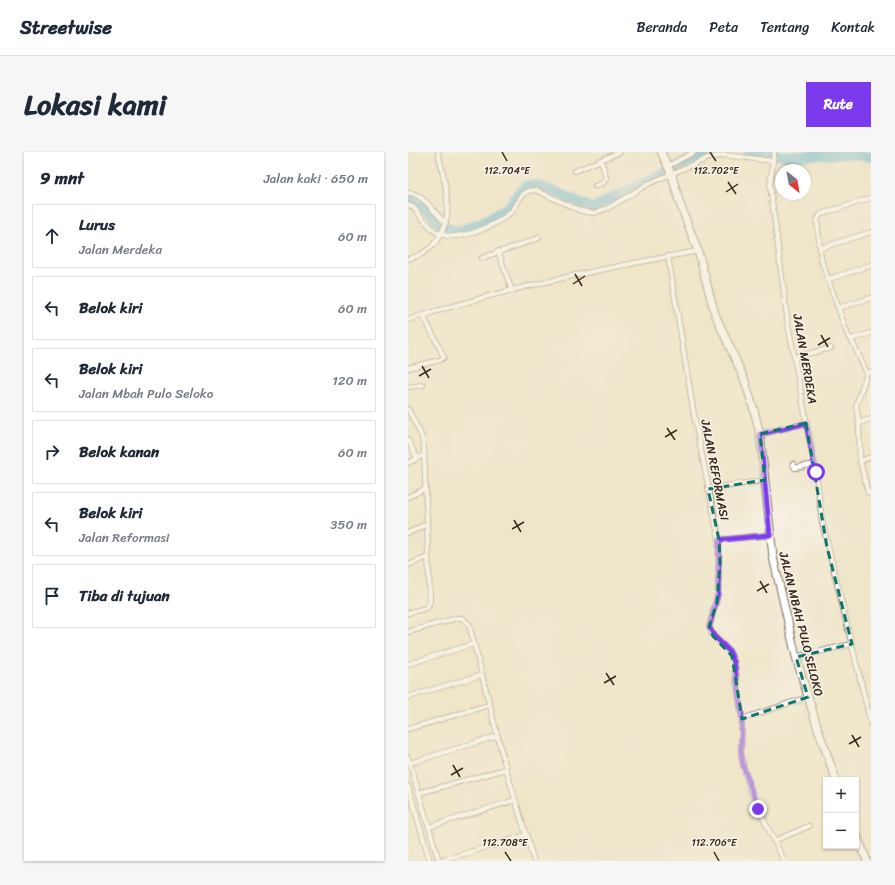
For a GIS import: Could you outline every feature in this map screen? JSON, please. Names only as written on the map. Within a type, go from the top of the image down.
[{"type":"street","points":[[408,259],[424,253],[441,233],[446,224],[448,205],[439,152]]},
{"type":"street","points":[[575,171],[620,152]]},
{"type":"street","name":"JALAN MBAH PULO SELOKO","points":[[660,152],[670,170],[679,201],[698,251],[715,314],[746,381],[760,434],[774,562],[796,657],[808,698],[835,777]]},
{"type":"street","points":[[408,205],[413,207],[434,230],[441,233],[461,236],[479,230],[511,212],[521,196],[531,190],[536,190],[581,211],[594,213],[608,208],[648,184],[694,152]]},
{"type":"street","name":"JALAN MERDEKA","points":[[774,152],[770,185],[775,231],[806,423],[815,464],[822,521],[871,724]]},
{"type":"street","points":[[670,170],[714,156],[725,155],[772,160]]},
{"type":"street","points":[[595,186],[603,183],[606,178],[601,160]]},
{"type":"street","points":[[408,193],[416,194],[446,224]]},
{"type":"street","points":[[871,198],[818,216],[817,220],[821,259],[848,336],[869,372],[856,406],[859,423],[860,461],[868,493],[871,494]]},
{"type":"street","points":[[821,248],[871,232]]},
{"type":"street","points":[[482,258],[498,251],[539,238]]},
{"type":"street","points":[[498,251],[512,291]]},
{"type":"street","points":[[408,320],[512,291],[582,274],[698,251]]},
{"type":"street","name":"JALAN REFORMASI","points":[[668,256],[694,415],[719,540],[718,592],[709,627],[714,636],[732,656],[742,719],[741,752],[743,765],[751,793],[784,861]]},
{"type":"street","points":[[828,279],[871,265]]},
{"type":"street","points":[[838,308],[871,298]]},
{"type":"street","points":[[408,368],[440,360],[444,356],[423,315]]},
{"type":"street","points":[[851,339],[871,333]]},
{"type":"street","points":[[795,357],[831,348]]},
{"type":"street","points":[[864,382],[871,380]]},
{"type":"street","points":[[408,387],[423,385]]},
{"type":"street","points":[[408,408],[422,436],[426,488],[429,606],[408,613]]},
{"type":"street","points":[[859,423],[871,419]]},
{"type":"street","points":[[760,434],[806,423]]},
{"type":"street","points":[[408,440],[417,458]]},
{"type":"street","points":[[408,463],[424,455]]},
{"type":"street","points":[[860,461],[871,457]]},
{"type":"street","points":[[793,464],[795,468],[815,464]]},
{"type":"street","points":[[708,489],[765,480]]},
{"type":"street","points":[[408,497],[426,488]]},
{"type":"street","points":[[408,533],[427,524]]},
{"type":"street","points":[[719,540],[770,535]]},
{"type":"street","points":[[408,565],[428,556]]},
{"type":"street","points":[[408,632],[462,618],[469,624],[506,769],[534,861]]},
{"type":"street","points":[[408,664],[473,644]]},
{"type":"street","points":[[796,657],[852,644]]},
{"type":"street","points":[[408,697],[481,675]]},
{"type":"street","points":[[742,719],[808,698]]},
{"type":"street","points":[[408,729],[489,705]]},
{"type":"street","points":[[410,763],[497,736]]},
{"type":"street","points":[[408,757],[440,861],[527,836]]},
{"type":"street","points":[[418,793],[506,769]]},
{"type":"street","points":[[408,786],[430,861]]},
{"type":"street","points":[[429,827],[515,800]]},
{"type":"street","points":[[416,813],[424,810]]},
{"type":"street","points":[[774,841],[809,826]]},
{"type":"street","points":[[859,841],[867,861]]},
{"type":"highlighted area","points":[[806,423],[827,547],[852,644],[796,657],[808,697],[742,719],[732,656],[713,636],[709,627],[717,602],[720,563],[719,540],[708,489],[765,480],[760,434]]},
{"type":"waterway","points":[[408,197],[429,212],[440,224],[457,231],[470,227],[495,215],[507,207],[523,187],[531,185],[544,187],[592,208],[708,152]]},
{"type":"waterway","points":[[748,152],[788,156],[852,154],[871,157]]},
{"type":"route","points":[[758,809],[751,793],[743,765],[741,752],[742,719],[738,703],[734,662],[729,651],[717,640],[709,627],[717,602],[720,563],[719,540],[770,535],[760,434],[806,423],[816,472]]}]
